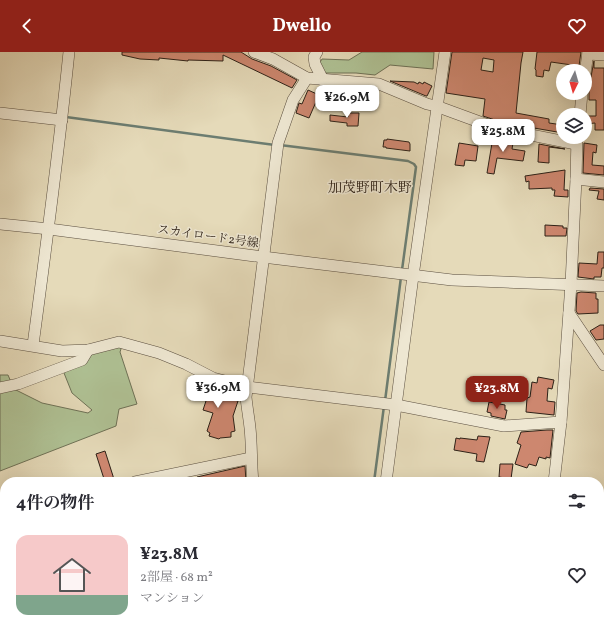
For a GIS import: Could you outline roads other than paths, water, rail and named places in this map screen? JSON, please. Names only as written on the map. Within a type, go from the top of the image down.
[{"type":"street","points":[[33,346],[63,118],[69,52]]},
{"type":"street","points":[[254,52],[273,59],[307,78],[379,84],[427,104],[496,128],[556,137]]},
{"type":"street","points":[[317,52],[314,57],[315,64],[323,80]]},
{"type":"street","points":[[386,477],[389,404],[405,275],[445,52]]},
{"type":"street","points":[[586,64],[588,53],[604,55]]},
{"type":"street","points":[[252,477],[250,458],[250,428],[246,397],[278,145],[293,100],[307,78]]},
{"type":"street","points":[[0,113],[63,118]]},
{"type":"street","points":[[555,477],[561,422],[571,284],[576,179],[576,144]]},
{"type":"street","points":[[576,179],[604,182]]},
{"type":"street","name":"スカイロード2号線","points":[[0,224],[452,280],[604,286]]},
{"type":"street","points":[[569,313],[604,364]]},
{"type":"street","points":[[0,341],[62,351],[88,350],[119,342],[159,353],[186,364],[213,378],[248,387],[389,404],[504,426],[561,422]]},
{"type":"street","points":[[0,388],[18,384],[82,360],[88,350]]},
{"type":"street","points":[[159,477],[250,458]]},
{"type":"waterway","points":[[66,117],[275,145]]},
{"type":"waterway","points":[[280,145],[408,161],[414,164],[416,167],[402,270]]},
{"type":"waterway","points":[[385,401],[401,277]]},
{"type":"waterway","points":[[375,477],[384,406]]},
{"type":"district","name":"加茂野町木野","points":[[370,188]]}]
